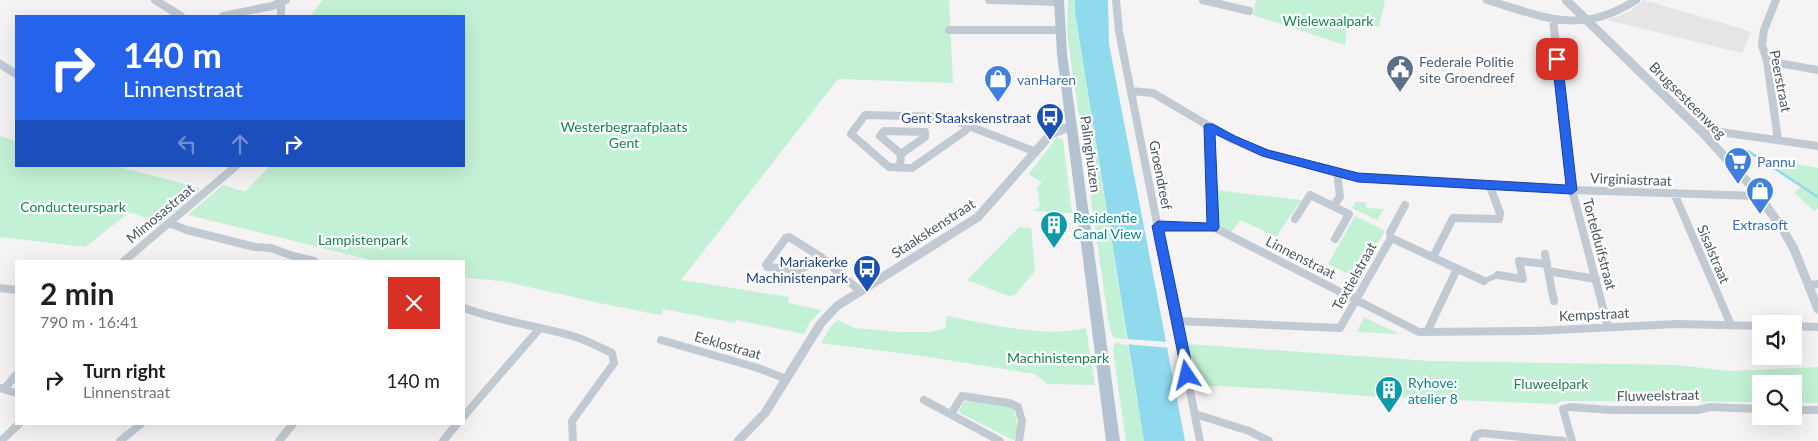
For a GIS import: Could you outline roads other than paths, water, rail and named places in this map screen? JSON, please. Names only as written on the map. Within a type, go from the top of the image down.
[{"type":"main road","name":"Palinghuizen","points":[[1059,1],[1060,30],[1071,126],[1113,441]]},
{"type":"street","points":[[155,0],[179,15]]},
{"type":"street","name":"Palinghuizen","points":[[989,0],[1059,1]]},
{"type":"street","name":"Groendreef","points":[[1116,0],[1119,31],[1130,91],[1200,441]]},
{"type":"street","points":[[1202,0],[1249,11]]},
{"type":"street","points":[[1487,0],[1553,19],[1574,22],[1589,21],[1618,12],[1636,0]]},
{"type":"street","name":"Brugsesteenweg","points":[[1566,0],[1699,129],[1758,196],[1794,248],[1814,285],[1818,309]]},
{"type":"street","name":"Peerstraat","points":[[1776,0],[1762,34],[1761,51],[1767,61],[1778,140]]},
{"type":"street","points":[[227,15],[283,1],[281,15]]},
{"type":"street","name":"Tortelduifstraat","points":[[1553,19],[1572,190],[1608,327]]},
{"type":"street","points":[[949,30],[1060,30]]},
{"type":"street","points":[[1767,61],[1818,70]]},
{"type":"street","points":[[0,64],[15,73]]},
{"type":"street","name":"Virginiastraat","points":[[1130,91],[1153,93],[1231,139],[1266,153],[1358,178],[1572,190],[1758,196]]},
{"type":"street","points":[[969,125],[965,131],[912,168],[889,167],[851,134],[865,115],[947,117],[969,125],[1036,152]]},
{"type":"street","name":"Staakskenstraat","points":[[786,379],[821,323],[836,306],[978,217],[1051,134],[1071,126]]},
{"type":"street","points":[[1210,126],[1213,227]]},
{"type":"street","points":[[1699,129],[1818,146]]},
{"type":"street","points":[[884,131],[926,132],[925,137],[901,154],[880,136],[884,131]]},
{"type":"street","points":[[900,168],[901,154]]},
{"type":"street","name":"Mimosastraat","points":[[125,260],[235,167]]},
{"type":"street","points":[[1333,206],[1340,197],[1337,172]]},
{"type":"street","points":[[1433,257],[1453,218],[1498,218],[1500,212],[1489,184]]},
{"type":"street","name":"Sisalstraat","points":[[1674,193],[1731,325]]},
{"type":"street","points":[[1295,219],[1310,195],[1349,214],[1335,239]]},
{"type":"street","name":"Textielstraat","points":[[1177,321],[1340,328],[1391,238],[1390,233],[1405,205]]},
{"type":"street","points":[[169,223],[187,230],[255,247],[263,246],[310,260]]},
{"type":"street","name":"Linnenstraat","points":[[1158,226],[1213,227],[1419,332],[1427,332]]},
{"type":"street","points":[[821,256],[800,270],[767,267],[766,265],[786,238],[789,237],[821,256],[860,291]]},
{"type":"street","name":"Textielstraat","points":[[1391,238],[1484,281]]},
{"type":"street","points":[[1545,254],[1554,301]]},
{"type":"street","points":[[1484,281],[1492,276],[1523,279],[1520,261],[1596,279]]},
{"type":"street","points":[[1427,332],[1457,269]]},
{"type":"street","points":[[0,288],[15,290]]},
{"type":"street","points":[[465,308],[485,316],[505,319],[575,337],[612,353],[614,363],[572,421],[573,441]]},
{"type":"street","name":"Kempstraat","points":[[1427,332],[1535,331],[1677,324],[1752,326]]},
{"type":"street","points":[[1802,326],[1818,327]]},
{"type":"street","points":[[465,415],[540,328]]},
{"type":"street","name":"Eeklostraat","points":[[661,340],[758,368],[786,379]]},
{"type":"street","points":[[15,376],[3,388],[15,393]]},
{"type":"street","points":[[738,441],[759,422],[786,379]]},
{"type":"street","points":[[951,414],[962,396],[1009,403],[1018,407],[1022,421],[1019,441]]},
{"type":"street","points":[[924,400],[1000,441]]},
{"type":"street","name":"Fluweelstraat","points":[[1572,441],[1563,409],[1570,407],[1611,410],[1698,410],[1710,406],[1752,408]]},
{"type":"street","points":[[1802,410],[1818,410]]},
{"type":"street","points":[[1194,414],[1248,431],[1269,441]]},
{"type":"street","points":[[1,441],[18,425]]},
{"type":"street","points":[[120,441],[140,425]]},
{"type":"street","points":[[279,441],[292,425]]},
{"type":"street","points":[[443,441],[456,425]]},
{"type":"street","points":[[1474,441],[1476,435],[1481,433],[1563,441]]},
{"type":"water","points":[[1075,0],[1108,0],[1109,44],[1185,441],[1144,441],[1075,12]]},
{"type":"waterway","points":[[1748,151],[1818,197]]},
{"type":"place","name":"Federale Politie site Groendreef","points":[[1400,93]]},
{"type":"place","name":"vanHaren","points":[[998,103]]},
{"type":"place","name":"Gent Staakskenstraat","points":[[1050,141]]},
{"type":"place","name":"Pannu","points":[[1738,185]]},
{"type":"place","name":"Extrasoft","points":[[1760,215]]},
{"type":"place","name":"Residentie Canal View","points":[[1054,249]]},
{"type":"place","name":"Mariakerke Machinistenpark","points":[[867,293]]},
{"type":"place","name":"Ryhove: atelier 8","points":[[1389,414]]},
{"type":"park label","name":"Wielewaalpark","points":[[1328,20]]},
{"type":"park label","name":"Westerbegraafplaats Gent","points":[[624,134]]},
{"type":"park label","name":"Conducteurspark","points":[[73,206]]},
{"type":"park label","name":"Lampistenpark","points":[[363,239]]},
{"type":"park label","name":"Machinistenpark","points":[[1058,357]]},
{"type":"park label","name":"Fluweelpark","points":[[1551,383]]}]
